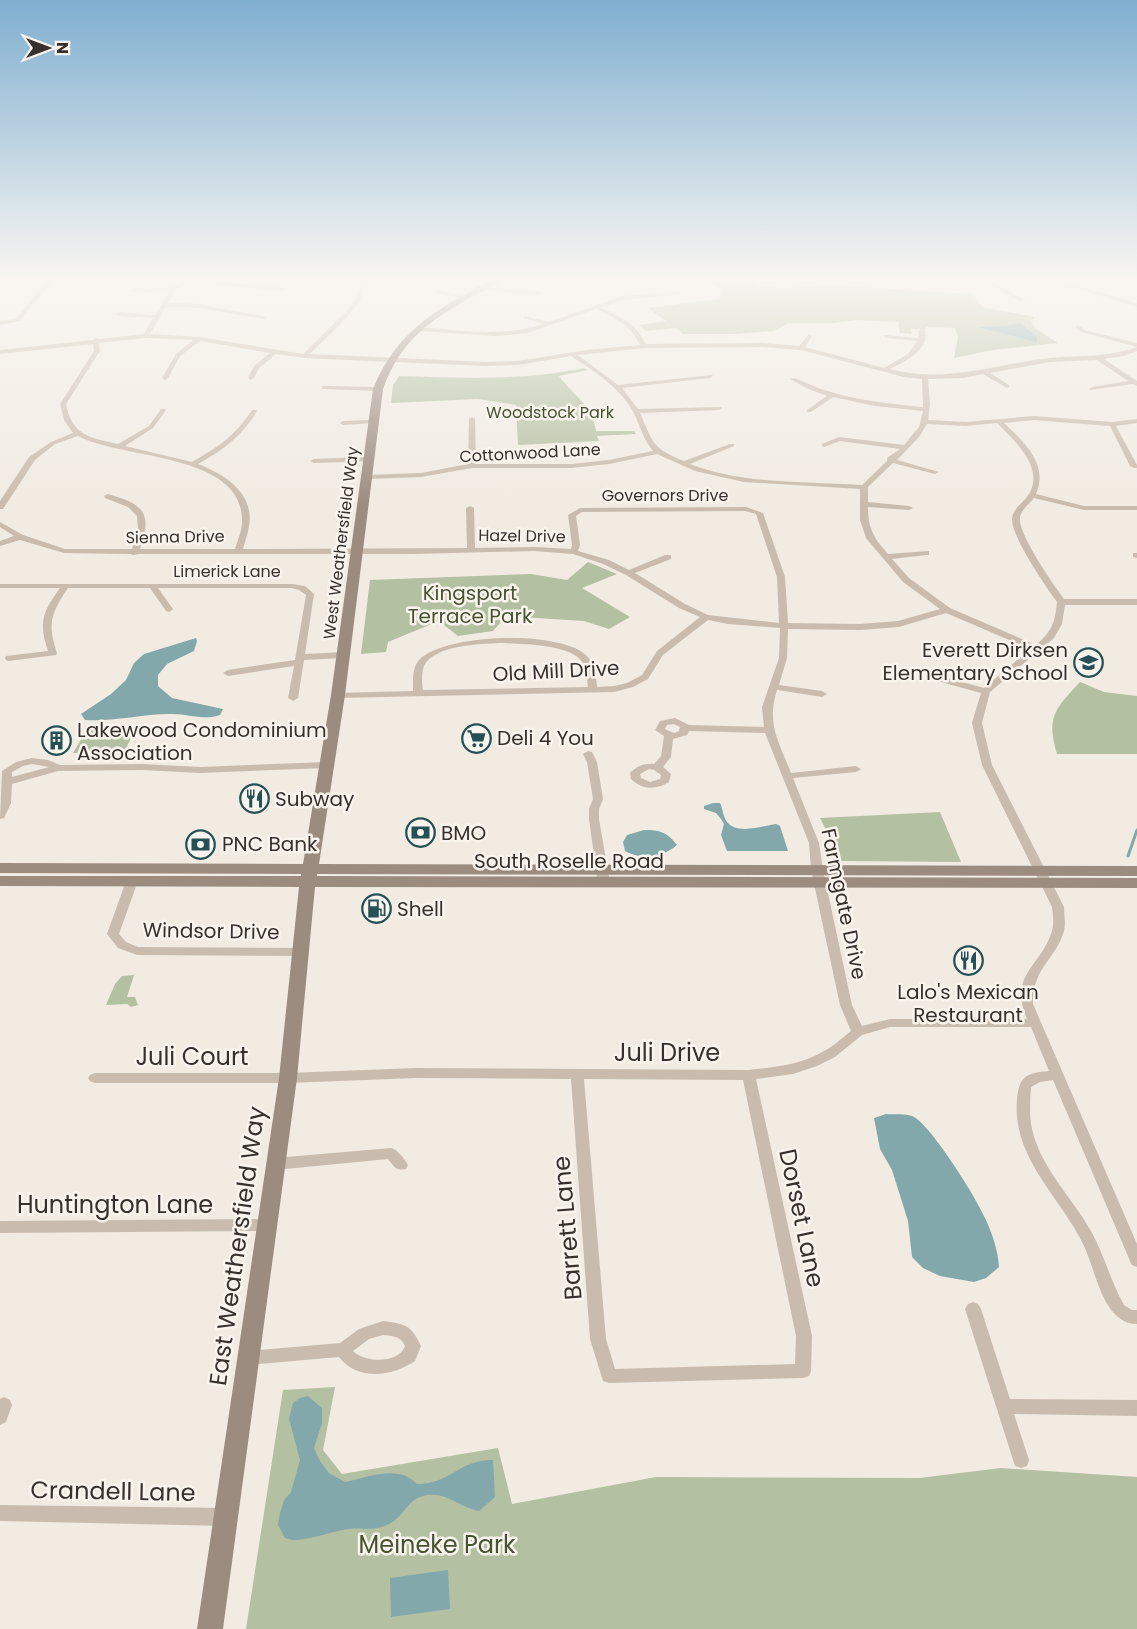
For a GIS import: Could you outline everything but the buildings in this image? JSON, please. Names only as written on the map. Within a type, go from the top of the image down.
[{"type":"street","points":[[96,353],[63,404],[66,421],[78,434],[94,441],[191,465],[232,483],[242,496],[248,510],[247,527],[238,551]]},
{"type":"street","points":[[165,378],[181,353]]},
{"type":"street","points":[[273,353],[391,360],[518,363],[589,353]]},
{"type":"street","points":[[251,378],[256,367],[273,353]]},
{"type":"street","points":[[304,356],[307,353]]},
{"type":"street","name":"West Weathersfield Way","points":[[309,876],[344,652],[372,422],[378,388],[391,360],[397,353]]},
{"type":"street","points":[[824,353],[884,370],[925,377],[963,376],[1050,360],[1098,358],[1126,353]]},
{"type":"street","points":[[884,370],[913,353]]},
{"type":"street","points":[[573,355],[616,387],[636,411],[648,442],[657,452],[683,464],[719,476],[767,483],[864,487]]},
{"type":"street","points":[[1098,358],[1136,383]]},
{"type":"street","points":[[984,372],[1007,386]]},
{"type":"street","points":[[616,387],[710,376]]},
{"type":"street","points":[[925,377],[925,422],[917,438],[904,447],[864,487],[864,519],[870,538],[906,580],[947,610],[1036,648]]},
{"type":"street","points":[[794,379],[803,385],[834,394],[889,406],[926,409]]},
{"type":"street","points":[[1092,389],[1136,383]]},
{"type":"street","points":[[324,388],[378,388]]},
{"type":"street","points":[[809,411],[834,394]]},
{"type":"street","points":[[636,411],[719,408]]},
{"type":"street","points":[[119,447],[151,427],[163,410]]},
{"type":"street","points":[[191,465],[221,448],[244,430],[254,411]]},
{"type":"street","points":[[925,422],[966,424],[1034,418],[1112,424],[1137,421]]},
{"type":"street","points":[[472,419],[472,466]]},
{"type":"street","points":[[344,423],[372,422]]},
{"type":"street","points":[[999,422],[1036,465],[1039,481],[1031,495],[1018,509],[1016,524],[1061,602],[1057,629],[986,691],[977,723],[987,765],[1058,907],[1058,930],[1036,966],[1026,992],[1033,1023],[1137,1261]]},
{"type":"street","points":[[1112,424],[1134,466]]},
{"type":"street","points":[[0,507],[32,459],[53,443],[78,434]]},
{"type":"street","points":[[824,445],[839,439],[904,447]]},
{"type":"street","points":[[683,464],[732,444]]},
{"type":"street","name":"Cottonwood Lane","points":[[367,477],[421,475],[472,466],[572,466],[609,462],[657,452]]},
{"type":"street","points":[[314,461],[367,459]]},
{"type":"street","points":[[890,460],[935,472]]},
{"type":"street","points":[[1031,495],[1084,508],[1137,508]]},
{"type":"street","points":[[108,496],[137,509],[142,517],[144,527],[134,553]]},
{"type":"street","points":[[864,504],[909,508]]},
{"type":"street","points":[[470,508],[471,550]]},
{"type":"street","name":"Governors Drive","points":[[574,552],[576,545],[572,515],[575,511],[584,509],[755,510]]},
{"type":"street","name":"Farmgate Drive","points":[[755,510],[759,513],[781,577],[783,658],[767,707],[769,730],[814,843],[846,1005],[858,1032]]},
{"type":"street","name":"Sienna Drive","points":[[0,524],[20,537],[64,551],[357,552]]},
{"type":"street","points":[[0,544],[20,537]]},
{"type":"street","name":"Hazel Drive","points":[[357,552],[534,549],[574,552],[606,562],[682,606],[706,616]]},
{"type":"street","points":[[885,557],[926,554]]},
{"type":"street","points":[[628,573],[668,557]]},
{"type":"street","name":"Limerick Lane","points":[[0,586],[21,587],[45,594],[63,590],[121,585],[292,586],[302,588],[310,594],[293,698]]},
{"type":"street","points":[[152,586],[169,609]]},
{"type":"street","points":[[9,658],[53,653],[46,634],[45,622],[49,609],[63,590]]},
{"type":"street","points":[[1061,602],[1137,602]]},
{"type":"street","points":[[706,616],[728,621],[784,627],[860,627],[899,624],[947,610]]},
{"type":"street","name":"Old Mill Drive","points":[[338,695],[614,689],[630,685],[645,677],[660,653],[706,616]]},
{"type":"street","points":[[418,694],[419,670],[423,660],[437,651],[482,640],[556,645],[571,649],[583,657],[590,666],[593,690]]},
{"type":"street","points":[[228,673],[300,656],[344,652]]},
{"type":"street","points":[[940,679],[986,691]]},
{"type":"street","points":[[773,687],[822,694]]},
{"type":"street","points":[[657,767],[666,757],[669,735],[681,734],[686,728],[769,730]]},
{"type":"street","points":[[588,754],[592,762],[598,800],[594,808],[594,819],[603,877]]},
{"type":"street","points":[[0,816],[6,803],[7,782],[58,768],[142,767],[200,770],[326,765]]},
{"type":"street","points":[[788,776],[856,769]]},
{"type":"street","name":"South Roselle Road","points":[[0,868],[309,876],[603,877],[1043,876],[1137,871]]},
{"type":"street","name":"South Roselle Road","points":[[0,880],[132,881],[309,876]]},
{"type":"street","name":"East Weathersfield Way","points":[[210,1629],[288,1078],[309,876]]},
{"type":"street","name":"South Roselle Road","points":[[1043,876],[1137,883]]},
{"type":"street","name":"Windsor Drive","points":[[132,881],[113,934],[122,945],[136,951],[300,952]]},
{"type":"street","name":"Juli Drive","points":[[288,1078],[416,1073],[749,1075],[793,1069],[812,1063],[830,1054],[858,1032],[890,1023],[1033,1023]]},
{"type":"street","name":"Barrett Lane","points":[[577,1074],[598,1338],[609,1376],[803,1371]]},
{"type":"street","name":"Dorset Lane","points":[[749,1075],[804,1336],[803,1371]]},
{"type":"street","points":[[1057,1075],[1037,1077],[1025,1085],[1024,1133],[1037,1160],[1085,1234],[1114,1302],[1119,1310],[1129,1317],[1137,1317]]},
{"type":"street","name":"Juli Court","points":[[95,1078],[288,1078]]},
{"type":"street","points":[[275,1164],[391,1154],[401,1166]]},
{"type":"street","name":"Huntington Lane","points":[[0,1227],[267,1226]]},
{"type":"street","points":[[973,1309],[1021,1460]]},
{"type":"street","points":[[249,1358],[343,1350]]},
{"type":"street","points":[[1003,1406],[1137,1408]]},
{"type":"street","name":"Crandell Lane","points":[[0,1513],[225,1517]]},
{"type":"green space","points":[[955,353],[978,353],[954,358]]},
{"type":"green space","name":"Woodstock Park","points":[[584,368],[588,370],[559,376],[587,408],[596,431],[634,431],[636,434],[597,436],[599,441],[518,445],[516,405],[478,399],[391,403],[393,385],[399,376],[515,377]]},
{"type":"green space","name":"Kingsport Terrace Park","points":[[588,562],[617,574],[582,588],[630,617],[609,629],[584,621],[506,616],[493,631],[458,636],[439,621],[388,642],[386,652],[361,654],[370,580],[531,574],[567,580]]},
{"type":"green space","points":[[1080,682],[1104,692],[1137,696],[1137,754],[1057,754],[1052,731],[1055,714],[1064,699]]},
{"type":"green space","points":[[87,729],[135,729],[124,753],[73,753]]},
{"type":"green space","points":[[940,812],[961,862],[841,861],[820,818]]},
{"type":"green space","points":[[134,975],[127,997],[135,997],[138,1005],[131,1007],[127,1004],[106,1005],[115,984],[122,976]]},
{"type":"green space","name":"Meineke Park","points":[[335,1387],[323,1450],[342,1474],[498,1448],[512,1504],[656,1477],[919,1478],[1001,1468],[1137,1477],[1137,1629],[246,1629],[283,1390]]},
{"type":"water","points":[[196,638],[194,651],[167,664],[158,675],[158,686],[172,698],[223,709],[220,715],[201,717],[159,714],[85,720],[81,714],[111,694],[126,680],[134,663],[144,654]]},
{"type":"water","points":[[720,803],[725,818],[731,826],[750,829],[776,824],[780,826],[788,851],[727,851],[721,835],[724,824],[716,813],[704,809],[704,806]]},
{"type":"water","points":[[644,830],[663,833],[677,845],[665,853],[652,856],[638,856],[625,851],[623,842],[627,835]]},
{"type":"water","points":[[886,1114],[911,1116],[922,1123],[942,1148],[973,1195],[992,1236],[999,1267],[986,1278],[974,1282],[940,1276],[923,1268],[912,1257],[908,1221],[892,1170],[880,1149],[874,1118]]},
{"type":"water","points":[[308,1396],[322,1408],[322,1423],[314,1448],[329,1473],[345,1482],[392,1473],[409,1478],[417,1484],[429,1483],[472,1463],[493,1460],[495,1497],[479,1511],[438,1495],[423,1496],[413,1501],[394,1521],[383,1526],[373,1529],[348,1529],[296,1540],[285,1538],[278,1525],[280,1513],[284,1500],[291,1492],[300,1460],[289,1419],[293,1403]]},
{"type":"water","points":[[448,1570],[450,1609],[391,1617],[390,1578]]},
{"type":"waterway","points":[[1128,856],[1137,830]]},
{"type":"place","name":"Everett Dirksen Elementary School","points":[[1089,662]]},
{"type":"place","name":"Deli 4 You","points":[[476,738]]},
{"type":"place","name":"Lakewood Condominium Association","points":[[56,741]]},
{"type":"place","name":"Subway","points":[[254,799]]},
{"type":"place","name":"BMO","points":[[420,833]]},
{"type":"place","name":"PNC Bank","points":[[201,844]]},
{"type":"place","name":"Shell","points":[[376,909]]},
{"type":"place","name":"Lalo's Mexican Restaurant","points":[[968,961]]}]
